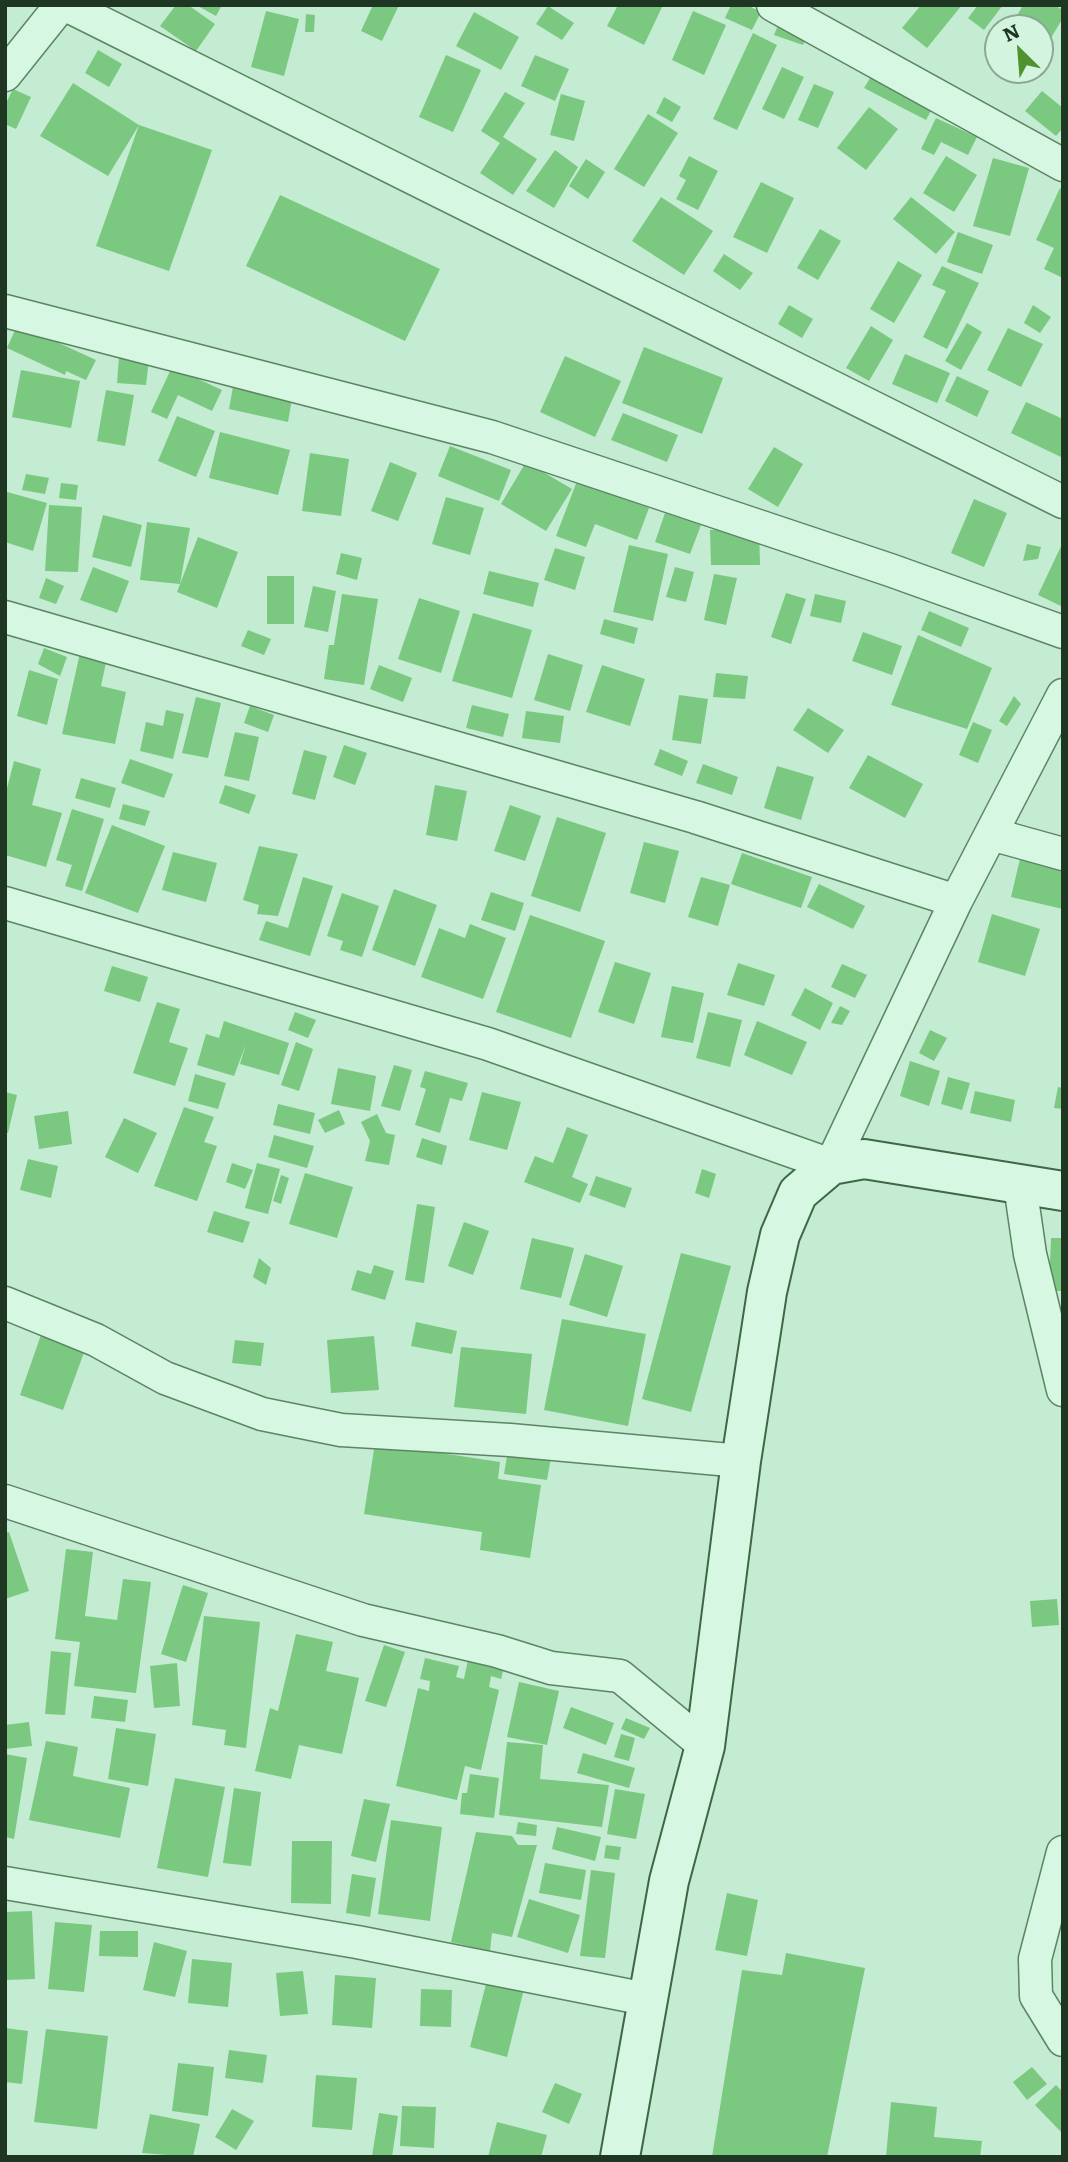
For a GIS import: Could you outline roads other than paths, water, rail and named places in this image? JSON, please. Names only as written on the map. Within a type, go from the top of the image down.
[{"type":"street","points":[[5,75],[63,5],[1063,502]]},
{"type":"street","points":[[773,5],[1063,165]]},
{"type":"street","points":[[5,311],[492,438],[877,566],[1063,632]]},
{"type":"street","points":[[5,617],[695,817],[957,901]]},
{"type":"street","points":[[620,2157],[669,1881],[705,1746],[741,1461],[767,1292],[780,1235],[798,1193],[831,1165],[957,901],[1063,695]]},
{"type":"street","points":[[991,834],[1063,854]]},
{"type":"street","points":[[5,903],[488,1044],[831,1165],[863,1159],[1063,1191]]},
{"type":"street","points":[[1020,1185],[1030,1254],[1063,1390]]},
{"type":"street","points":[[5,1303],[96,1340],[165,1378],[262,1414],[341,1430],[510,1440],[741,1461]]},
{"type":"street","points":[[5,1501],[363,1620],[497,1651],[551,1668],[620,1676],[705,1746]]},
{"type":"street","points":[[1063,1852],[1035,1959],[1036,1996],[1063,2040]]},
{"type":"street","points":[[5,1884],[357,1942],[646,1999]]}]
